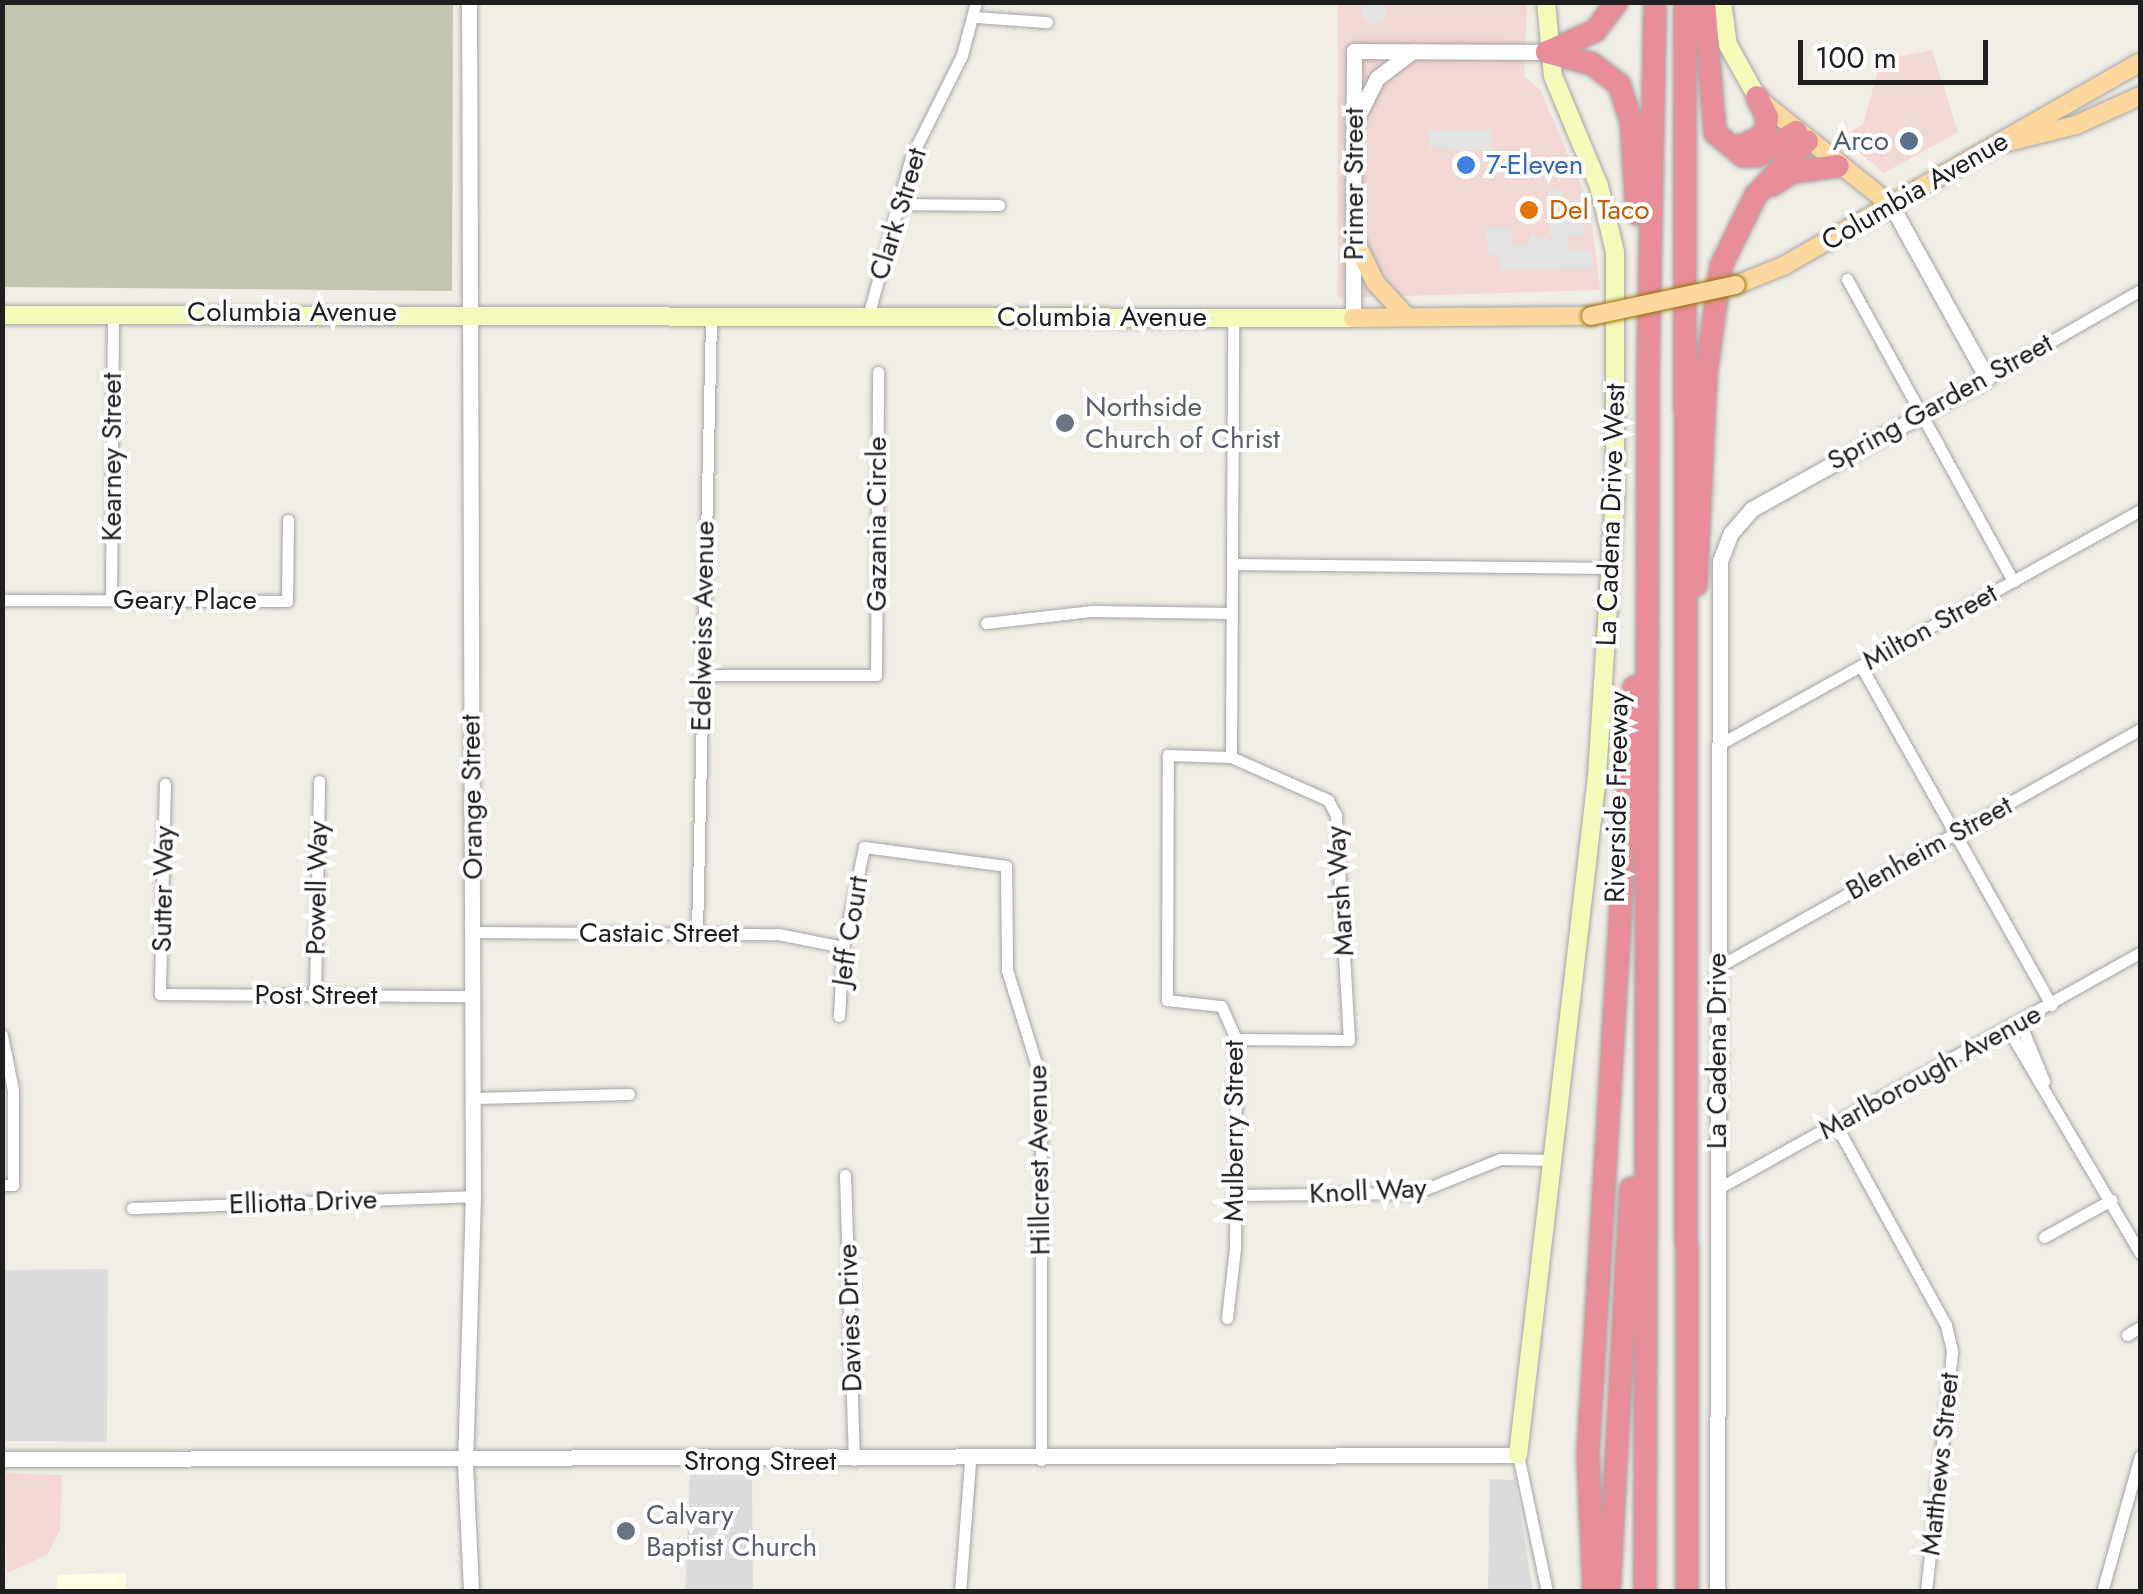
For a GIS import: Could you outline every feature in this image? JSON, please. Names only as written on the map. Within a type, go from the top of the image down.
[{"type":"highway","points":[[1548,52],[1595,32],[1617,2]]},
{"type":"highway","name":"Riverside Freeway","points":[[1646,1592],[1648,371],[1656,2]]},
{"type":"highway","points":[[1685,2],[1687,1589]]},
{"type":"highway","points":[[1704,2],[1710,118],[1722,142],[1743,156],[1757,156],[1801,136]]},
{"type":"highway","points":[[1548,52],[1608,73],[1627,103],[1636,192],[1639,336],[1648,371]]},
{"type":"highway","points":[[1722,142],[1737,147],[1760,142],[1768,125],[1757,98]]},
{"type":"highway","points":[[1684,647],[1699,572],[1706,374],[1721,266],[1756,195],[1801,136]]},
{"type":"highway","points":[[1756,195],[1793,172],[1838,166]]},
{"type":"highway","points":[[1594,1592],[1588,1454],[1650,473]]},
{"type":"highway","points":[[1608,1592],[1645,966]]},
{"type":"main road","name":"La Cadena Drive West","points":[[1518,1455],[1597,776],[1611,568],[1615,252],[1599,186],[1568,121],[1548,52],[1546,2]]},
{"type":"main road","points":[[1722,2],[1728,45],[1757,98],[1890,205]]},
{"type":"main road","name":"Columbia Avenue","points":[[2,314],[468,311],[711,320],[1591,316],[1736,285],[1890,205],[2140,62]]},
{"type":"main road","points":[[1998,144],[2076,126],[2140,96]]},
{"type":"main road","points":[[1355,240],[1375,282],[1407,317]]},
{"type":"street","name":"Orange Street","points":[[469,2],[474,1196],[465,1463],[471,1592]]},
{"type":"street","name":"Clark Street","points":[[868,317],[911,158],[974,16],[976,2]]},
{"type":"street","points":[[974,16],[1047,22]]},
{"type":"street","name":"Primer Street","points":[[1353,318],[1354,51],[1413,51]]},
{"type":"street","points":[[1355,128],[1377,78],[1413,51],[1548,52]]},
{"type":"street","points":[[898,204],[1000,205]]},
{"type":"street","points":[[1890,205],[1988,378]]},
{"type":"street","points":[[1846,279],[2013,581]]},
{"type":"street","name":"Spring Garden Street","points":[[1743,517],[2139,291]]},
{"type":"street","name":"Kearney Street","points":[[111,600],[114,314]]},
{"type":"street","points":[[1231,757],[1233,318]]},
{"type":"street","name":"Edelweiss Avenue","points":[[697,932],[711,320]]},
{"type":"street","name":"Gazania Circle","points":[[701,674],[876,675],[878,372]]},
{"type":"street","name":"Milton Street","points":[[1720,744],[2140,510]]},
{"type":"street","name":"La Cadena Drive","points":[[1717,1592],[1720,562],[1743,517]]},
{"type":"street","name":"Geary Place","points":[[2,600],[287,600],[288,520]]},
{"type":"street","points":[[1234,564],[1611,568]]},
{"type":"street","points":[[986,623],[1092,611],[1232,613]]},
{"type":"street","points":[[1861,666],[2051,1005]]},
{"type":"street","name":"Blenheim Street","points":[[1718,967],[2140,729]]},
{"type":"street","name":"Marsh Way","points":[[1168,756],[1231,757],[1328,800],[1336,815],[1349,1040],[1236,1039]]},
{"type":"street","name":"Mulberry Street","points":[[1168,756],[1168,1000],[1221,1006],[1236,1039],[1235,1196],[1227,1318]]},
{"type":"street","name":"Powell Way","points":[[315,994],[319,780]]},
{"type":"street","name":"Sutter Way","points":[[160,994],[165,784]]},
{"type":"street","name":"Hillcrest Avenue","points":[[864,847],[1006,866],[1007,970],[1035,1042],[1041,1080],[1041,1461]]},
{"type":"street","name":"Jeff Court","points":[[839,1016],[842,947],[864,847]]},
{"type":"street","name":"Castaic Street","points":[[473,932],[778,934],[842,947]]},
{"type":"street","name":"Marlborough Avenue","points":[[1717,1189],[2140,953]]},
{"type":"street","name":"Post Street","points":[[160,994],[472,996]]},
{"type":"street","points":[[2020,1022],[2044,1082]]},
{"type":"street","points":[[2008,1030],[2044,1082],[2140,1253]]},
{"type":"street","points":[[2,1035],[13,1090],[8,1185]]},
{"type":"street","points":[[473,1098],[629,1094]]},
{"type":"street","name":"Matthews Street","points":[[1836,1126],[1946,1324],[1952,1352],[1926,1592]]},
{"type":"street","name":"Knoll Way","points":[[1235,1196],[1416,1194],[1500,1158],[1554,1160]]},
{"type":"street","name":"Davies Drive","points":[[846,1175],[854,1460]]},
{"type":"street","name":"Elliotta Drive","points":[[132,1208],[474,1196]]},
{"type":"street","points":[[2044,1238],[2111,1200]]},
{"type":"street","points":[[2127,1335],[2140,1327]]},
{"type":"street","points":[[1518,1455],[1547,1592]]},
{"type":"street","name":"Strong Street","points":[[2,1459],[465,1463],[1518,1455]]},
{"type":"street","points":[[2102,1592],[2140,1456]]},
{"type":"street","points":[[960,1592],[970,1461]]},
{"type":"shaded area","points":[[1374,0],[1383,3],[1383,21],[1374,24],[1365,21],[1362,12],[1365,3]]},
{"type":"shaded area","points":[[3,2],[453,3],[452,291],[3,287]]},
{"type":"shaded area","points":[[1338,3],[1527,3],[1524,76],[1541,91],[1590,206],[1600,290],[1338,298]]},
{"type":"shaded area","points":[[1932,50],[1958,132],[1884,173],[1841,137],[1863,124],[1881,60]]},
{"type":"shaded area","points":[[1429,130],[1491,130],[1491,150],[1430,149]]},
{"type":"shaded area","points":[[1549,189],[1563,190],[1564,216],[1584,215],[1584,236],[1568,237],[1568,250],[1592,250],[1592,269],[1500,270],[1500,255],[1488,254],[1486,227],[1510,227],[1513,245],[1530,244],[1530,233],[1559,243],[1550,236]]},
{"type":"shaded area","points":[[108,1269],[107,1442],[3,1441],[3,1270]]},
{"type":"shaded area","points":[[3,1473],[62,1475],[60,1530],[47,1555],[7,1573]]},
{"type":"shaded area","points":[[690,1475],[752,1475],[753,1591],[685,1591]]},
{"type":"shaded area","points":[[1490,1479],[1515,1480],[1533,1591],[1488,1591]]},
{"type":"shaded area","points":[[126,1573],[126,1591],[56,1591],[58,1575]]},
{"type":"place","name":"Arco","points":[[1909,141]]},
{"type":"place","name":"7-Eleven","points":[[1466,165]]},
{"type":"place","name":"Del Taco","points":[[1529,210]]},
{"type":"place","name":"Northside Church of Christ","points":[[1065,423]]},
{"type":"place","name":"Calvary Baptist Church","points":[[626,1531]]}]
